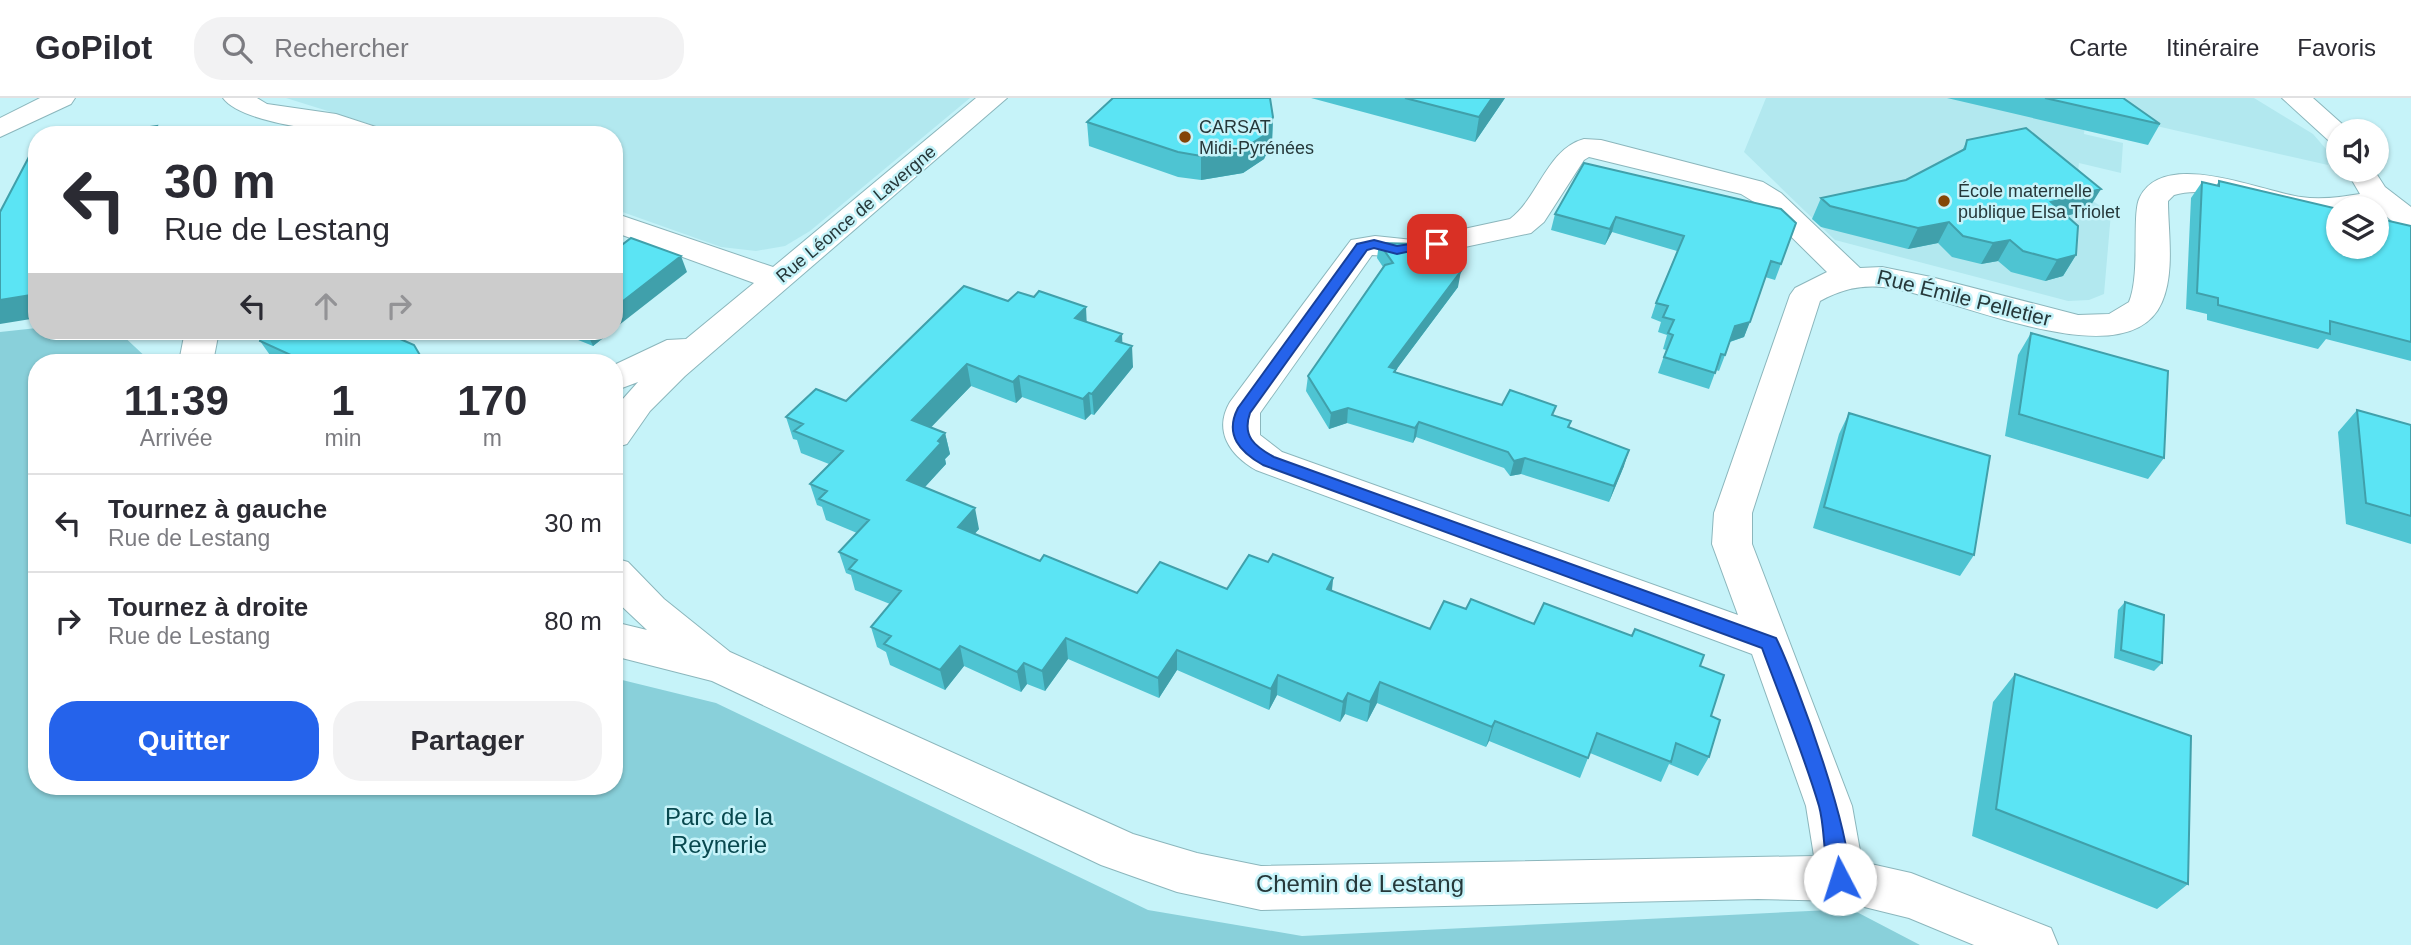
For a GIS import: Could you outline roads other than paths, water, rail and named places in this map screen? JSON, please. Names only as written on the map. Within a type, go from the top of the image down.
[{"type":"street","points":[[0,129],[61,98]]},
{"type":"street","name":"Rue Léonce de Lavergne","points":[[623,423],[638,402],[719,330],[993,98]]},
{"type":"street","points":[[2297,98],[2326,123]]},
{"type":"street","points":[[252,115],[336,122],[347,126]]},
{"type":"street","points":[[1769,643],[1269,461],[1251,451],[1241,438],[1238,425],[1243,411],[1362,247],[1374,244],[1397,250],[1413,249],[1520,226],[1533,216],[1573,154],[1584,148],[1601,149],[1752,188],[1770,199],[1849,275]]},
{"type":"street","name":"Rue Émile Pelletier","points":[[1840,879],[1836,838],[1829,806],[1732,544],[1732,513],[1807,295],[1830,279],[1849,275],[1891,278],[2067,324],[2111,325],[2131,319],[2142,309],[2149,294],[2153,199],[2158,189],[2169,184],[2193,182],[2306,206],[2326,205]]},
{"type":"street","points":[[2389,207],[2411,220]]},
{"type":"street","points":[[623,225],[778,280]]},
{"type":"street","name":"Rue Léonce de Lavergne","points":[[623,375],[719,330]]},
{"type":"street","name":"Chemin de Lestang","points":[[623,582],[650,610],[721,666]]},
{"type":"street","name":"Chemin de Lestang","points":[[623,641],[721,666],[1097,841],[1152,865],[1206,879],[1261,888],[1744,877],[1840,879],[1911,896],[2033,945]]},
{"type":"place","name":"CARSAT Midi-Pyrénées","points":[[1185,137]]},
{"type":"place","name":"École maternelle publique Elsa Triolet","points":[[1944,201]]},
{"type":"park label","name":"Parc de la Reynerie","points":[[719,831]]}]
